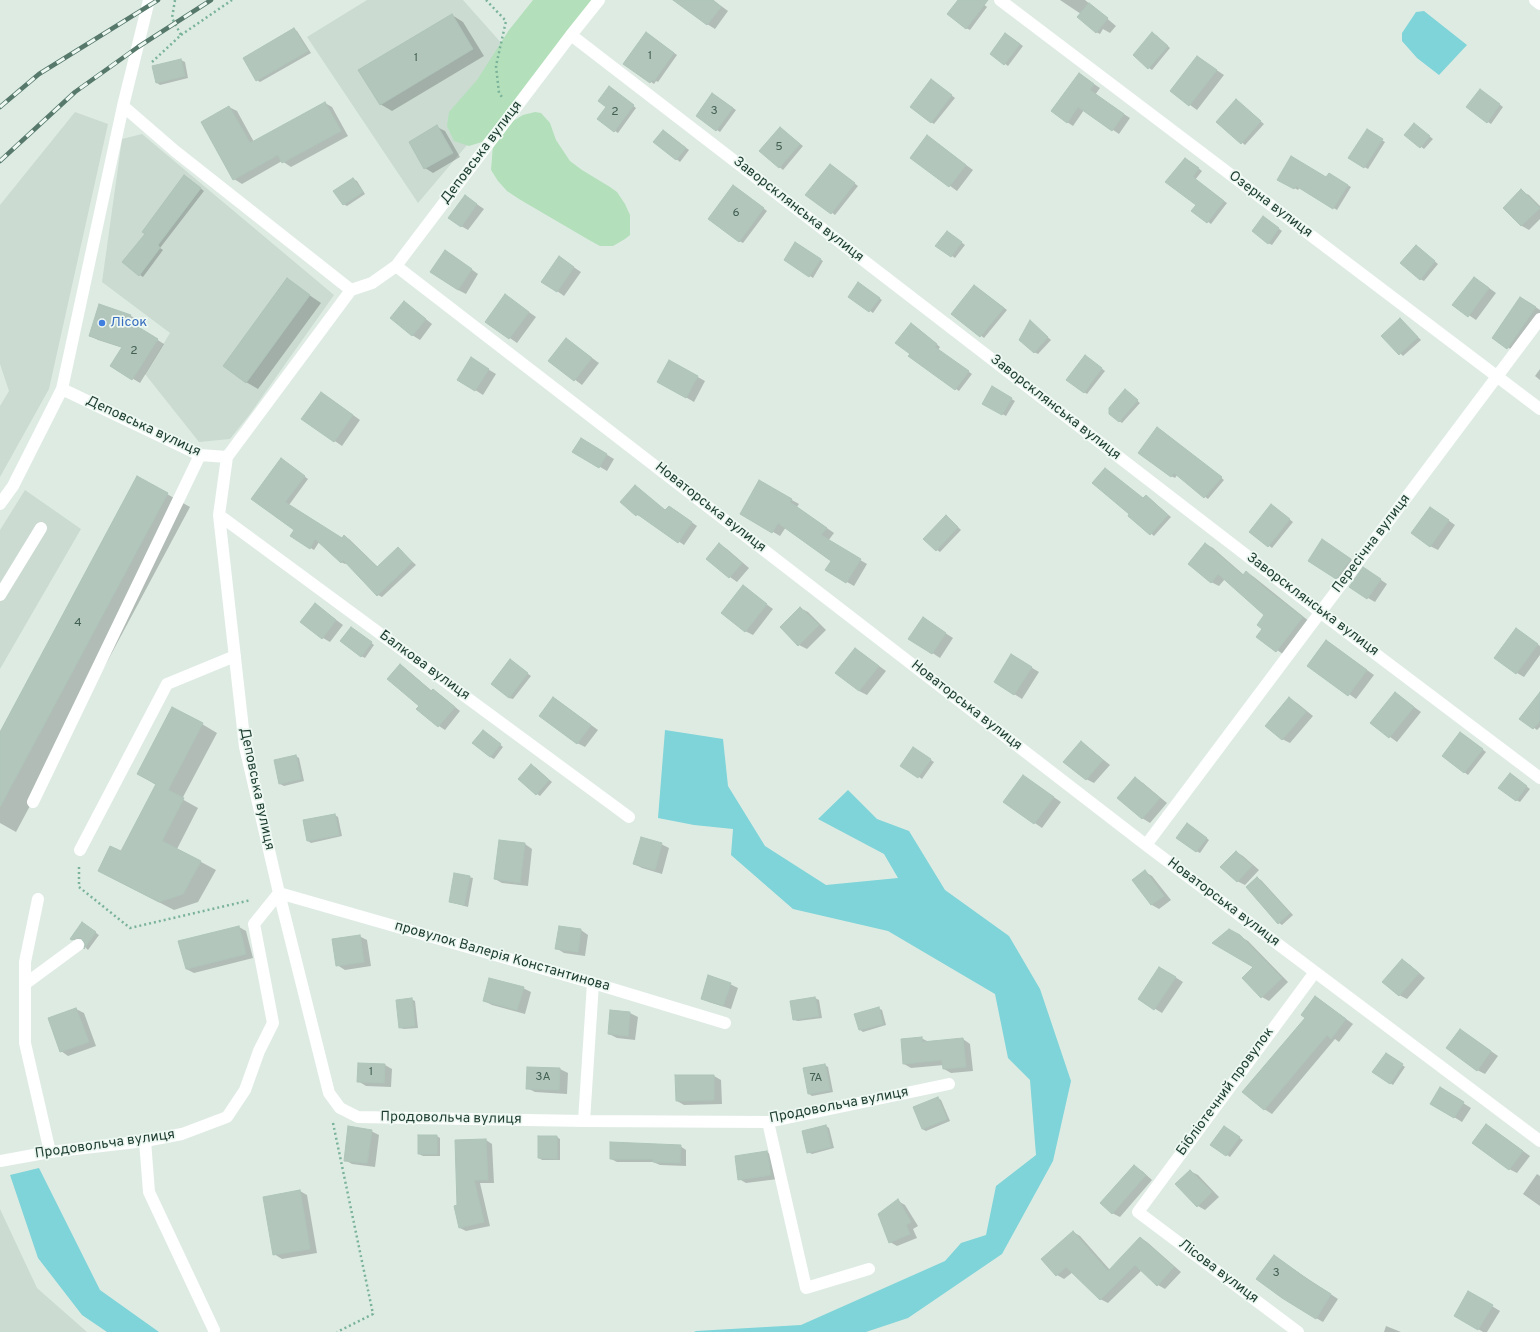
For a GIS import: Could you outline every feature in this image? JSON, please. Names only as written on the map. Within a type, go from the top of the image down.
[{"type":"street","points":[[0,504],[13,486],[62,389],[123,106],[149,0]]},
{"type":"street","name":"Деповська вулиця","points":[[329,1093],[279,893],[245,747],[219,515],[227,456],[351,290],[372,284],[396,266],[599,0]]},
{"type":"street","name":"Озерна вулиця","points":[[1000,0],[1540,409]]},
{"type":"street","points":[[1535,0],[1540,4]]},
{"type":"street","name":"Заворсклянська вулиця","points":[[571,35],[1320,612],[1540,778]]},
{"type":"street","points":[[123,106],[175,151],[351,290]]},
{"type":"street","name":"Новаторська вулиця","points":[[396,266],[1146,845],[1540,1141]]},
{"type":"street","name":"Пересічна вулиця","points":[[1146,845],[1540,319]]},
{"type":"street","name":"Деповська вулиця","points":[[62,389],[200,456],[227,456]]},
{"type":"street","points":[[33,802],[200,456]]},
{"type":"street","name":"Балкова вулиця","points":[[219,515],[629,817]]},
{"type":"street","points":[[0,595],[41,528]]},
{"type":"street","points":[[80,850],[167,684],[235,656]]},
{"type":"street","name":"провулок Валерія Константинова","points":[[279,893],[593,983],[725,1023]]},
{"type":"street","name":"Продовольча вулиця","points":[[0,1161],[50,1152],[145,1141],[182,1134],[227,1117],[245,1090],[273,1023],[254,924],[279,893]]},
{"type":"street","points":[[38,899],[25,962],[25,1043],[50,1152]]},
{"type":"street","points":[[25,984],[78,945]]},
{"type":"street","name":"Бібліотечний провулок","points":[[1138,1212],[1315,972]]},
{"type":"street","points":[[584,1121],[593,983]]},
{"type":"street","name":"Продовольча вулиця","points":[[329,1093],[340,1108],[358,1117],[584,1121],[768,1122],[949,1084]]},
{"type":"street","points":[[768,1122],[806,1288],[869,1269]]},
{"type":"street","points":[[145,1141],[150,1192],[214,1330]]},
{"type":"street","name":"Лісова вулиця","points":[[1138,1212],[1298,1332]]},
{"type":"path","points":[[175,0],[172,18],[181,35]]},
{"type":"path","points":[[149,64],[181,35],[232,0]]},
{"type":"path","points":[[486,0],[506,22],[496,66],[499,93],[513,111]]},
{"type":"path","points":[[80,850],[78,887],[130,928],[279,893]]},
{"type":"path","points":[[333,1120],[373,1314],[337,1332]]},
{"type":"shaded area","points":[[367,0],[463,0],[528,73],[418,203],[307,37]]},
{"type":"shaded area","points":[[75,112],[108,124],[49,389],[0,477],[0,406],[9,391],[0,364],[0,205]]},
{"type":"shaded area","points":[[142,134],[334,295],[250,414],[230,439],[199,442],[145,374],[170,333],[102,282],[122,139]]},
{"type":"shaded area","points":[[25,490],[81,529],[0,669],[0,530]]},
{"type":"shaded area","points":[[0,1209],[37,1288],[87,1332],[0,1332]]},
{"type":"green space","points":[[533,0],[594,0],[482,142],[469,146],[454,141],[447,126],[449,112],[477,80],[509,30]]},
{"type":"green space","points":[[535,112],[541,113],[550,123],[556,140],[570,161],[617,192],[630,215],[630,235],[625,239],[613,246],[600,246],[519,199],[507,191],[498,181],[491,170],[493,145],[513,121],[523,115]]},
{"type":"water","points":[[1424,11],[1467,45],[1439,75],[1417,58],[1402,41],[1402,33],[1416,12]]},
{"type":"water","points":[[665,730],[723,739],[728,786],[765,846],[826,885],[898,878],[884,854],[818,819],[848,790],[877,819],[909,831],[945,890],[1009,936],[1040,989],[1071,1081],[1053,1161],[1002,1254],[908,1318],[866,1332],[694,1332],[801,1325],[945,1261],[961,1243],[986,1235],[996,1186],[1036,1155],[1030,1080],[1008,1058],[995,994],[888,931],[793,909],[731,855],[733,829],[694,825],[658,818]]},
{"type":"water","points":[[39,1168],[100,1290],[159,1332],[107,1332],[82,1315],[38,1258],[10,1175]]},
{"type":"building","points":[[673,0],[713,0],[721,7],[707,25]]},
{"type":"building","points":[[958,0],[988,0],[966,29],[947,14]]},
{"type":"building","points":[[1089,3],[1108,18],[1096,33],[1077,17]]},
{"type":"building","points":[[452,14],[473,49],[380,105],[358,70]]},
{"type":"building","points":[[294,28],[308,51],[256,81],[243,58]]},
{"type":"building","points":[[646,32],[674,53],[654,81],[652,80],[650,83],[623,64]]},
{"type":"building","points":[[1152,32],[1168,46],[1148,69],[1133,55]]},
{"type":"building","points":[[1005,33],[1020,44],[1004,65],[990,54]]},
{"type":"building","points":[[1197,56],[1217,70],[1189,106],[1170,91]]},
{"type":"building","points":[[181,59],[185,76],[156,83],[152,66]]},
{"type":"building","points":[[1079,73],[1094,84],[1090,90],[1124,114],[1112,131],[1078,107],[1067,123],[1051,111]]},
{"type":"building","points":[[931,79],[952,95],[931,123],[910,107]]},
{"type":"building","points":[[609,86],[634,105],[614,132],[597,119],[606,107],[598,101]]},
{"type":"building","points":[[1480,89],[1500,104],[1487,123],[1466,107]]},
{"type":"building","points":[[712,93],[733,108],[716,131],[696,116]]},
{"type":"building","points":[[1236,99],[1261,121],[1241,144],[1216,122]]},
{"type":"building","points":[[325,102],[341,131],[282,163],[278,155],[233,180],[201,122],[229,106],[250,143]]},
{"type":"building","points":[[1414,123],[1430,136],[1420,148],[1404,135]]},
{"type":"building","points":[[437,125],[453,153],[424,169],[409,142]]},
{"type":"building","points":[[780,127],[800,144],[779,168],[759,151]]},
{"type":"building","points":[[1367,129],[1383,139],[1364,168],[1348,158]]},
{"type":"building","points":[[663,130],[686,148],[676,160],[653,142]]},
{"type":"building","points":[[927,135],[966,165],[949,187],[910,158]]},
{"type":"building","points":[[1291,156],[1326,177],[1329,173],[1348,185],[1333,209],[1296,186],[1294,189],[1277,180]]},
{"type":"building","points":[[1185,158],[1199,168],[1193,177],[1224,201],[1207,223],[1191,211],[1196,205],[1165,182]]},
{"type":"building","points":[[830,164],[855,183],[831,214],[805,195]]},
{"type":"building","points":[[184,175],[201,188],[158,245],[160,248],[139,276],[122,262],[145,234],[142,232]]},
{"type":"building","points":[[353,178],[363,192],[343,205],[333,191]]},
{"type":"building","points":[[733,185],[764,208],[739,242],[708,219]]},
{"type":"building","points":[[1521,189],[1540,208],[1521,226],[1503,208]]},
{"type":"building","points":[[465,195],[477,204],[461,227],[448,218]]},
{"type":"building","points":[[1263,216],[1279,228],[1268,244],[1252,231]]},
{"type":"building","points":[[947,231],[962,242],[951,257],[935,246]]},
{"type":"building","points":[[795,242],[821,259],[809,277],[784,260]]},
{"type":"building","points":[[1416,245],[1435,261],[1420,280],[1400,263]]},
{"type":"building","points":[[445,250],[472,269],[458,290],[430,272]]},
{"type":"building","points":[[559,256],[574,267],[557,292],[541,282]]},
{"type":"building","points":[[1474,277],[1489,288],[1468,317],[1452,305]]},
{"type":"building","points":[[287,278],[310,295],[246,383],[223,366]]},
{"type":"building","points":[[858,282],[880,298],[869,312],[848,297]]},
{"type":"building","points":[[974,285],[1004,308],[980,337],[951,314]]},
{"type":"building","points":[[505,294],[529,312],[509,339],[485,322]]},
{"type":"building","points":[[1520,297],[1536,307],[1507,349],[1492,338]]},
{"type":"building","points":[[404,301],[426,319],[412,336],[390,318]]},
{"type":"building","points":[[99,304],[131,315],[127,320],[158,339],[132,380],[110,366],[122,347],[89,336]]},
{"type":"building","points":[[1400,318],[1418,337],[1399,355],[1381,336]]},
{"type":"building","points":[[1030,320],[1048,337],[1034,353],[1019,340]]},
{"type":"building","points":[[911,323],[937,344],[935,347],[969,371],[955,390],[908,356],[910,354],[895,343]]},
{"type":"building","points":[[566,338],[592,358],[574,381],[548,361]]},
{"type":"building","points":[[1085,355],[1102,368],[1084,393],[1066,380]]},
{"type":"building","points":[[471,357],[489,369],[475,391],[457,380]]},
{"type":"building","points":[[669,360],[698,376],[686,398],[657,382]]},
{"type":"building","points":[[992,386],[1012,398],[1002,415],[982,404]]},
{"type":"building","points":[[1125,389],[1138,400],[1119,422],[1109,414],[1109,408]]},
{"type":"building","points":[[321,392],[353,415],[334,442],[301,419]]},
{"type":"building","points":[[1157,427],[1222,477],[1204,498],[1174,473],[1171,477],[1138,453]]},
{"type":"building","points":[[581,438],[607,454],[599,468],[572,452]]},
{"type":"building","points":[[281,458],[305,476],[285,502],[342,538],[344,535],[377,567],[398,547],[412,562],[377,596],[343,560],[341,563],[315,539],[310,549],[290,536],[294,530],[251,499]]},
{"type":"building","points":[[1105,468],[1143,498],[1146,495],[1168,515],[1150,535],[1128,516],[1129,514],[1092,483]]},
{"type":"building","points":[[137,476],[168,493],[0,807],[0,732]]},
{"type":"building","points":[[759,480],[792,499],[790,502],[827,528],[821,535],[861,559],[846,583],[825,570],[831,561],[778,523],[772,533],[740,514]]},
{"type":"building","points":[[635,485],[665,510],[669,506],[692,522],[678,543],[637,514],[636,516],[620,502]]},
{"type":"building","points":[[1271,504],[1290,519],[1268,547],[1249,532]]},
{"type":"building","points":[[1430,507],[1449,520],[1430,547],[1411,533]]},
{"type":"building","points":[[946,515],[958,527],[936,551],[923,539]]},
{"type":"building","points":[[1322,539],[1351,559],[1336,579],[1308,561]]},
{"type":"building","points":[[719,543],[742,563],[729,578],[706,559]]},
{"type":"building","points":[[1205,543],[1243,575],[1246,571],[1266,589],[1303,617],[1276,652],[1256,637],[1262,629],[1257,625],[1264,615],[1218,574],[1211,583],[1188,564]]},
{"type":"building","points":[[1363,567],[1381,579],[1367,599],[1349,587]]},
{"type":"building","points":[[743,585],[767,604],[745,632],[721,613]]},
{"type":"building","points":[[315,603],[336,620],[322,639],[300,622]]},
{"type":"building","points":[[800,607],[819,625],[798,646],[780,627]]},
{"type":"building","points":[[923,617],[946,633],[932,654],[908,639]]},
{"type":"building","points":[[351,627],[372,642],[361,657],[340,641]]},
{"type":"building","points":[[1516,628],[1538,644],[1516,674],[1494,658]]},
{"type":"building","points":[[1326,640],[1367,670],[1348,696],[1307,666]]},
{"type":"building","points":[[855,648],[879,666],[859,691],[835,673]]},
{"type":"building","points":[[1011,654],[1032,667],[1014,695],[994,682]]},
{"type":"building","points":[[510,659],[528,673],[509,698],[491,684]]},
{"type":"building","points":[[400,664],[431,691],[433,689],[455,707],[438,727],[416,709],[419,706],[387,679]]},
{"type":"building","points":[[1395,692],[1414,707],[1389,738],[1370,723]]},
{"type":"building","points":[[1540,692],[1540,721],[1533,729],[1519,719]]},
{"type":"building","points":[[553,697],[591,725],[577,744],[539,716]]},
{"type":"building","points":[[1289,697],[1306,712],[1282,740],[1265,726]]},
{"type":"building","points":[[172,707],[203,723],[168,790],[184,798],[162,841],[201,861],[183,894],[159,902],[98,871],[110,846],[121,851],[156,784],[137,774]]},
{"type":"building","points":[[483,730],[501,744],[490,757],[472,743]]},
{"type":"building","points":[[1460,732],[1483,749],[1464,773],[1442,756]]},
{"type":"building","points":[[1081,741],[1103,760],[1086,780],[1063,762]]},
{"type":"building","points":[[913,747],[931,759],[918,778],[900,766]]},
{"type":"building","points":[[296,755],[301,779],[279,784],[274,760]]},
{"type":"building","points":[[531,764],[549,780],[536,795],[518,779]]},
{"type":"building","points":[[1510,773],[1527,786],[1516,801],[1498,788]]},
{"type":"building","points":[[1023,775],[1054,797],[1034,824],[1003,802]]},
{"type":"building","points":[[1135,777],[1160,798],[1142,819],[1117,798]]},
{"type":"building","points":[[335,814],[339,835],[307,841],[303,820]]},
{"type":"building","points":[[1187,823],[1207,838],[1196,852],[1176,838]]},
{"type":"building","points":[[641,837],[662,843],[655,870],[633,864]]},
{"type":"building","points":[[499,840],[525,843],[520,883],[494,879]]},
{"type":"building","points":[[1236,851],[1252,866],[1237,882],[1220,867]]},
{"type":"building","points":[[1145,870],[1164,896],[1151,905],[1132,880]]},
{"type":"building","points":[[454,873],[470,876],[464,905],[449,902]]},
{"type":"building","points":[[1257,877],[1290,913],[1278,924],[1246,887]]},
{"type":"building","points":[[82,922],[96,932],[84,949],[85,944],[81,938],[70,939]]},
{"type":"building","points":[[239,926],[246,954],[186,969],[178,941]]},
{"type":"building","points":[[559,926],[581,929],[578,952],[555,949]]},
{"type":"building","points":[[1229,929],[1240,935],[1282,978],[1261,998],[1242,978],[1253,967],[1212,943]]},
{"type":"building","points":[[360,935],[364,962],[336,966],[332,939]]},
{"type":"building","points":[[1402,959],[1419,973],[1399,996],[1382,982]]},
{"type":"building","points":[[1159,967],[1176,977],[1154,1010],[1138,999]]},
{"type":"building","points":[[708,975],[731,983],[723,1006],[701,999]]},
{"type":"building","points":[[489,978],[524,987],[517,1010],[483,1001]]},
{"type":"building","points":[[1315,996],[1346,1019],[1331,1039],[1327,1035],[1264,1110],[1242,1092],[1305,1018],[1301,1015]]},
{"type":"building","points":[[815,997],[819,1016],[793,1020],[790,1001]]},
{"type":"building","points":[[412,998],[415,1026],[399,1028],[396,1000]]},
{"type":"building","points":[[879,1007],[883,1024],[859,1030],[854,1014]]},
{"type":"building","points":[[76,1008],[89,1042],[60,1052],[48,1018]]},
{"type":"building","points":[[610,1010],[630,1012],[628,1036],[608,1034]]},
{"type":"building","points":[[1460,1029],[1491,1051],[1477,1071],[1446,1048]]},
{"type":"building","points":[[922,1037],[922,1042],[963,1038],[966,1067],[943,1069],[942,1060],[903,1064],[901,1039]]},
{"type":"building","points":[[1386,1053],[1403,1064],[1390,1084],[1372,1072]]},
{"type":"building","points":[[358,1063],[385,1064],[384,1083],[357,1082]]},
{"type":"building","points":[[825,1064],[830,1090],[808,1094],[803,1068]]},
{"type":"building","points":[[527,1067],[560,1068],[559,1090],[526,1089]]},
{"type":"building","points":[[675,1075],[714,1075],[714,1100],[676,1101]]},
{"type":"building","points":[[1440,1087],[1464,1102],[1454,1118],[1430,1104]]},
{"type":"building","points":[[938,1097],[947,1119],[922,1129],[913,1107]]},
{"type":"building","points":[[1486,1124],[1523,1151],[1509,1170],[1472,1143]]},
{"type":"building","points":[[826,1125],[831,1147],[807,1153],[802,1131]]},
{"type":"building","points":[[348,1126],[372,1130],[367,1163],[344,1161]]},
{"type":"building","points":[[1224,1126],[1240,1137],[1226,1156],[1210,1145]]},
{"type":"building","points":[[418,1135],[437,1135],[437,1154],[418,1154]]},
{"type":"building","points":[[538,1136],[557,1136],[557,1159],[538,1158]]},
{"type":"building","points":[[486,1139],[488,1180],[474,1180],[484,1222],[459,1228],[454,1206],[457,1205],[455,1140]]},
{"type":"building","points":[[610,1142],[681,1145],[680,1163],[653,1162],[653,1159],[610,1159]]},
{"type":"building","points":[[767,1151],[771,1175],[738,1180],[735,1156]]},
{"type":"building","points":[[1134,1165],[1146,1175],[1112,1214],[1100,1203]]},
{"type":"building","points":[[1190,1170],[1212,1192],[1197,1207],[1175,1184]]},
{"type":"building","points":[[300,1190],[310,1249],[273,1255],[263,1197]]},
{"type":"building","points":[[898,1199],[911,1222],[906,1225],[910,1234],[889,1243],[878,1214]]},
{"type":"building","points":[[1073,1231],[1108,1271],[1140,1237],[1174,1267],[1157,1286],[1135,1265],[1100,1300],[1066,1267],[1056,1276],[1041,1259]]},
{"type":"building","points":[[1274,1255],[1331,1294],[1316,1319],[1282,1298],[1256,1279]]},
{"type":"building","points":[[1468,1291],[1493,1305],[1478,1330],[1454,1316]]},
{"type":"railway","points":[[0,107],[39,74],[158,0]]},
{"type":"railway","points":[[0,161],[75,92],[138,47],[211,0]]},
{"type":"place","name":"Лісок","points":[[102,323]]}]
